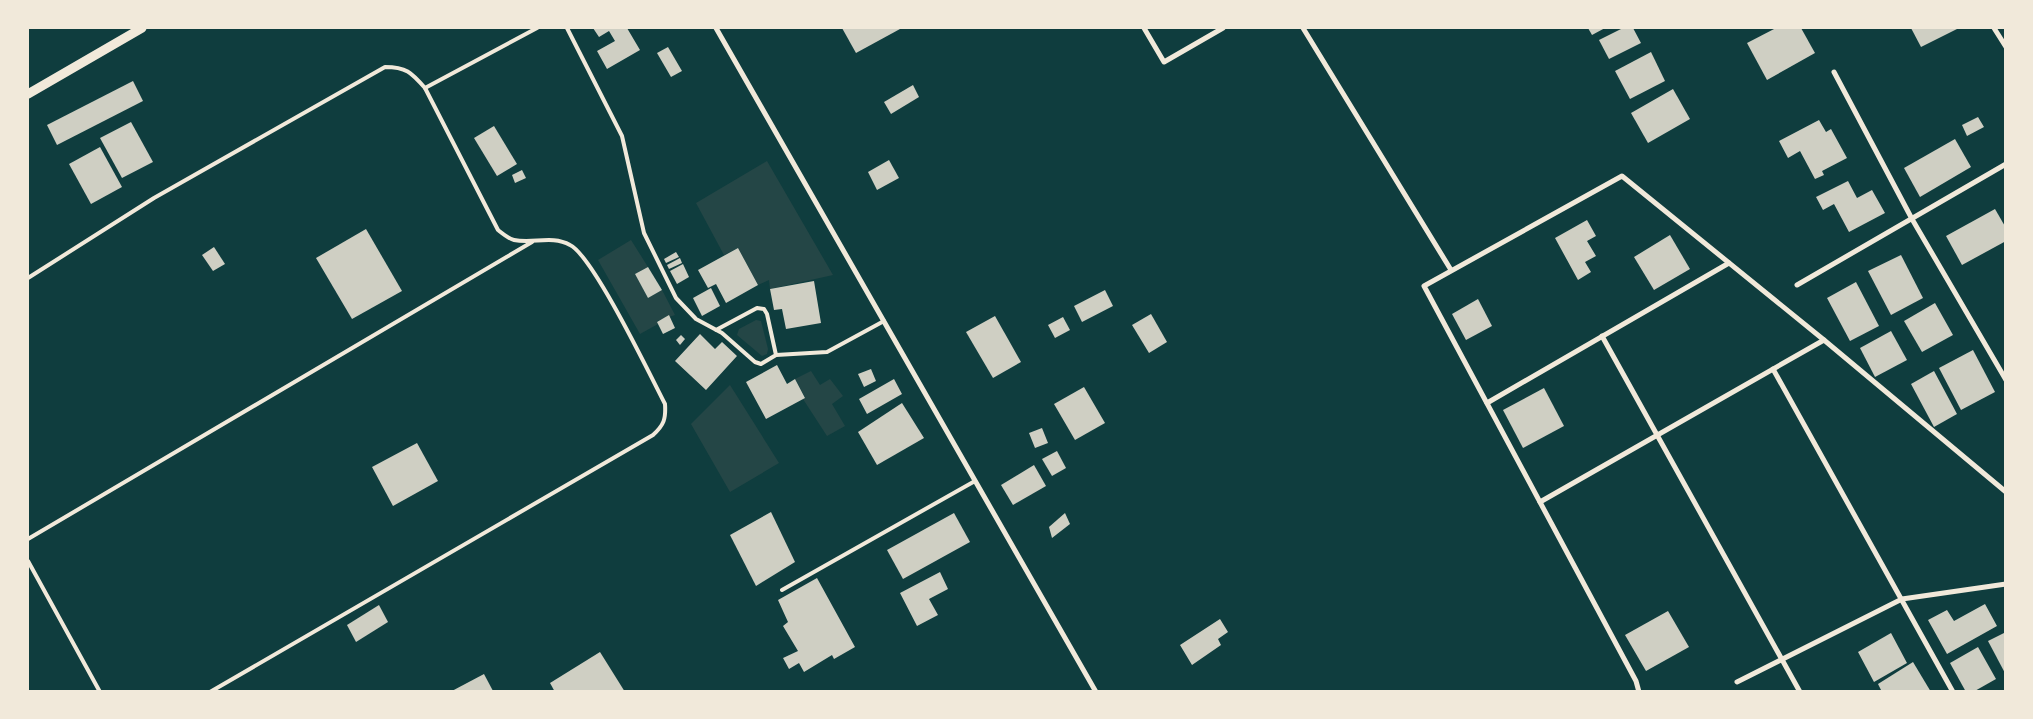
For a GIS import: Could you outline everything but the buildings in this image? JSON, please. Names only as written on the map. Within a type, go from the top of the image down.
[{"type":"street","points":[[28,94],[142,28]]},
{"type":"street","points":[[716,28],[1096,692]]},
{"type":"street","points":[[1144,28],[1164,62],[1223,28]]},
{"type":"street","points":[[1302,28],[1452,270]]},
{"type":"street","points":[[1994,28],[2006,47]]},
{"type":"street","points":[[1834,72],[1912,219],[2006,380]]},
{"type":"street","points":[[1797,285],[2006,164]]},
{"type":"street","points":[[1639,692],[1636,681],[1424,286],[1622,176],[1824,340],[2006,492]]},
{"type":"street","points":[[1487,402],[1729,263]]},
{"type":"street","points":[[1602,336],[1800,692]]},
{"type":"street","points":[[1540,502],[1824,340]]},
{"type":"street","points":[[1773,369],[1953,692]]},
{"type":"street","points":[[1737,682],[1902,599],[2006,584]]},
{"type":"lane","points":[[424,88],[537,28]]},
{"type":"lane","points":[[567,28],[591,70],[622,136],[644,233],[676,298],[696,319],[716,330],[761,364],[776,355],[827,352],[884,321]]},
{"type":"lane","points":[[28,278],[154,198],[385,67],[401,67],[414,76],[424,88],[498,230],[512,240],[533,242],[549,239],[570,244],[583,254],[628,331],[666,404],[666,418],[662,427],[644,440],[210,692]]},
{"type":"lane","points":[[28,538],[533,242]]},
{"type":"lane","points":[[716,330],[757,308],[764,308],[768,314],[776,355]]},
{"type":"lane","points":[[782,590],[975,481]]},
{"type":"lane","points":[[28,561],[100,692]]},
{"type":"shaded area","points":[[767,161],[833,275],[770,289],[769,280],[758,285],[738,248],[724,255],[696,203]]},
{"type":"shaded area","points":[[631,240],[648,267],[635,274],[648,298],[662,290],[675,315],[657,321],[658,324],[640,334],[598,260]]},
{"type":"shaded area","points":[[756,320],[761,321],[768,349],[767,354],[762,356],[737,335],[739,329]]},
{"type":"shaded area","points":[[811,371],[820,385],[830,379],[843,396],[832,404],[845,426],[827,436],[803,399],[805,397],[795,379]]},
{"type":"shaded area","points":[[730,385],[779,463],[730,492],[691,424]]}]
